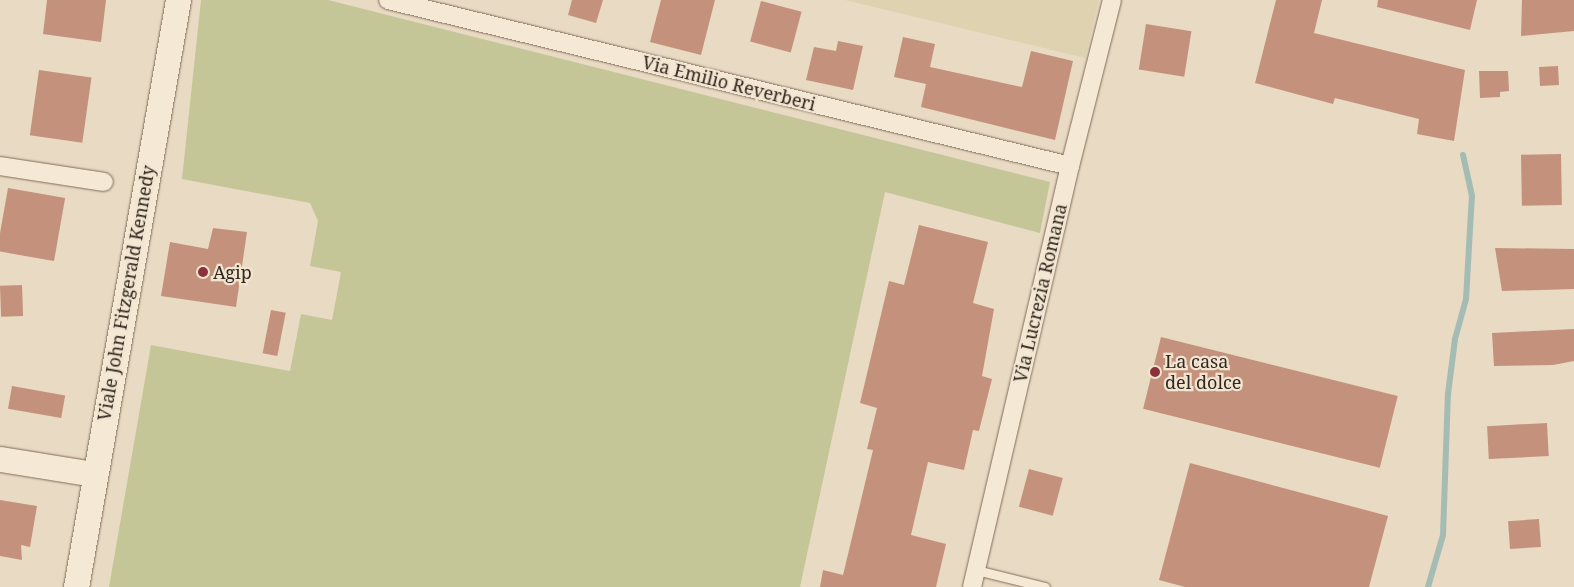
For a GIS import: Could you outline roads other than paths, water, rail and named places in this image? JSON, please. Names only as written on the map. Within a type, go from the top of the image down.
[{"type":"street","name":"Viale John Fitzgerald Kennedy","points":[[76,587],[94,474],[178,0]]},
{"type":"street","name":"Via Emilio Reverberi","points":[[388,0],[1070,166]]},
{"type":"street","name":"Via Lucrezia Romana","points":[[974,579],[1070,166],[1112,0]]},
{"type":"street","points":[[0,166],[104,182]]},
{"type":"street","points":[[0,459],[94,474]]},
{"type":"lane","points":[[974,579],[1045,587]]},
{"type":"waterway","points":[[1428,587],[1443,535],[1448,394],[1455,339],[1466,299],[1472,196],[1463,155]]},
{"type":"place","name":"Agip","points":[[203,272]]},
{"type":"place","name":"La casa del dolce","points":[[1155,372]]}]
